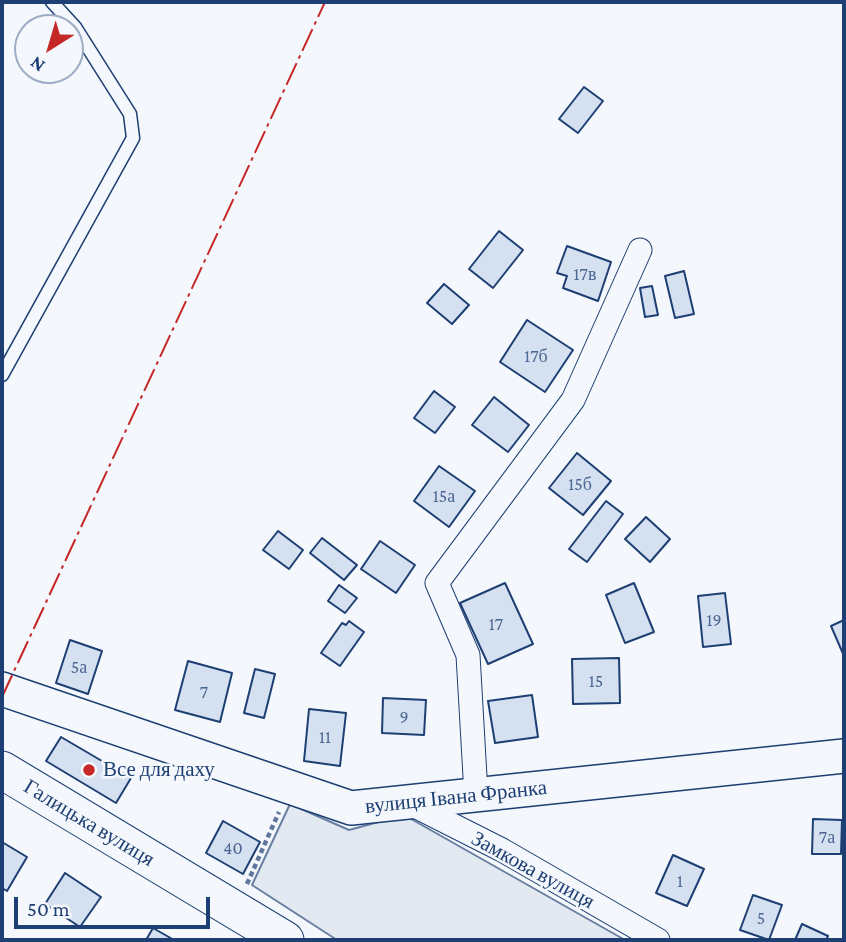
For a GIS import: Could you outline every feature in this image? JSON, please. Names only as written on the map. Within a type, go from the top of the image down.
[{"type":"main road","name":"Галицька вулиця","points":[[2,770],[285,940]]},
{"type":"street","points":[[477,794],[468,655],[437,583],[573,400],[640,250]]},
{"type":"street","name":"вулиця Івана Франка","points":[[2,690],[351,808],[844,756]]},
{"type":"street","name":"Замкова вулиця","points":[[407,802],[502,850],[658,940]]},
{"type":"lane","points":[[2,375],[134,138],[130,114],[75,27],[52,2]]},
{"type":"path","points":[[237,911],[280,809]]},
{"type":"shaded area","points":[[290,804],[349,830],[404,815],[625,940],[337,940],[252,885]]},
{"type":"building","points":[[584,87],[603,101],[578,133],[559,119]]},
{"type":"building","points":[[499,231],[523,250],[493,288],[469,269]]},
{"type":"building","points":[[567,246],[611,262],[598,301],[563,288],[567,276],[557,273]]},
{"type":"building","points":[[684,271],[694,314],[675,318],[665,276]]},
{"type":"building","points":[[444,284],[469,305],[452,324],[427,303]]},
{"type":"building","points":[[652,286],[658,315],[645,317],[640,288]]},
{"type":"building","points":[[527,320],[573,350],[545,392],[500,362]]},
{"type":"building","points":[[434,391],[455,407],[435,433],[414,418]]},
{"type":"building","points":[[494,397],[529,425],[508,452],[472,425]]},
{"type":"building","points":[[577,453],[611,481],[583,515],[549,488]]},
{"type":"building","points":[[439,466],[475,491],[449,527],[414,501]]},
{"type":"building","points":[[606,501],[623,514],[587,562],[569,549]]},
{"type":"building","points":[[646,517],[670,539],[650,562],[625,539]]},
{"type":"building","points":[[278,531],[303,550],[289,569],[263,550]]},
{"type":"building","points":[[322,538],[357,565],[344,580],[310,553]]},
{"type":"building","points":[[380,541],[415,565],[396,593],[361,569]]},
{"type":"building","points":[[505,583],[533,644],[488,664],[460,603]]},
{"type":"building","points":[[634,583],[654,632],[625,643],[606,595]]},
{"type":"building","points":[[339,585],[357,598],[345,613],[328,601]]},
{"type":"building","points":[[725,593],[731,644],[703,647],[698,596]]},
{"type":"building","points":[[844,620],[844,656],[831,626]]},
{"type":"building","points":[[349,621],[364,632],[340,666],[321,653],[342,623],[346,625]]},
{"type":"building","points":[[70,640],[102,651],[88,694],[56,683]]},
{"type":"building","points":[[619,658],[620,703],[573,704],[572,659]]},
{"type":"building","points":[[188,661],[232,673],[220,722],[175,710]]},
{"type":"building","points":[[255,669],[275,674],[264,718],[244,713]]},
{"type":"building","points":[[532,695],[538,737],[495,743],[488,701]]},
{"type":"building","points":[[383,698],[426,700],[424,735],[382,733]]},
{"type":"building","points":[[309,709],[346,713],[340,766],[304,761]]},
{"type":"building","name":"Все для даху","points":[[61,737],[131,778],[116,803],[46,761]]},
{"type":"building","points":[[813,819],[842,820],[841,854],[812,854]]},
{"type":"building","points":[[223,821],[260,842],[243,874],[206,853]]},
{"type":"building","points":[[2,842],[27,857],[7,891],[2,888]]},
{"type":"building","points":[[673,855],[704,869],[687,906],[656,893]]},
{"type":"building","points":[[65,873],[101,897],[80,927],[45,904]]},
{"type":"building","points":[[753,895],[782,905],[769,940],[740,930]]},
{"type":"building","points":[[802,924],[828,936],[826,940],[795,940]]},
{"type":"building","points":[[153,928],[174,940],[146,940]]},
{"type":"power","points":[[2,697],[325,2]]},
{"type":"place","name":"Все для даху","points":[[89,770]]}]
